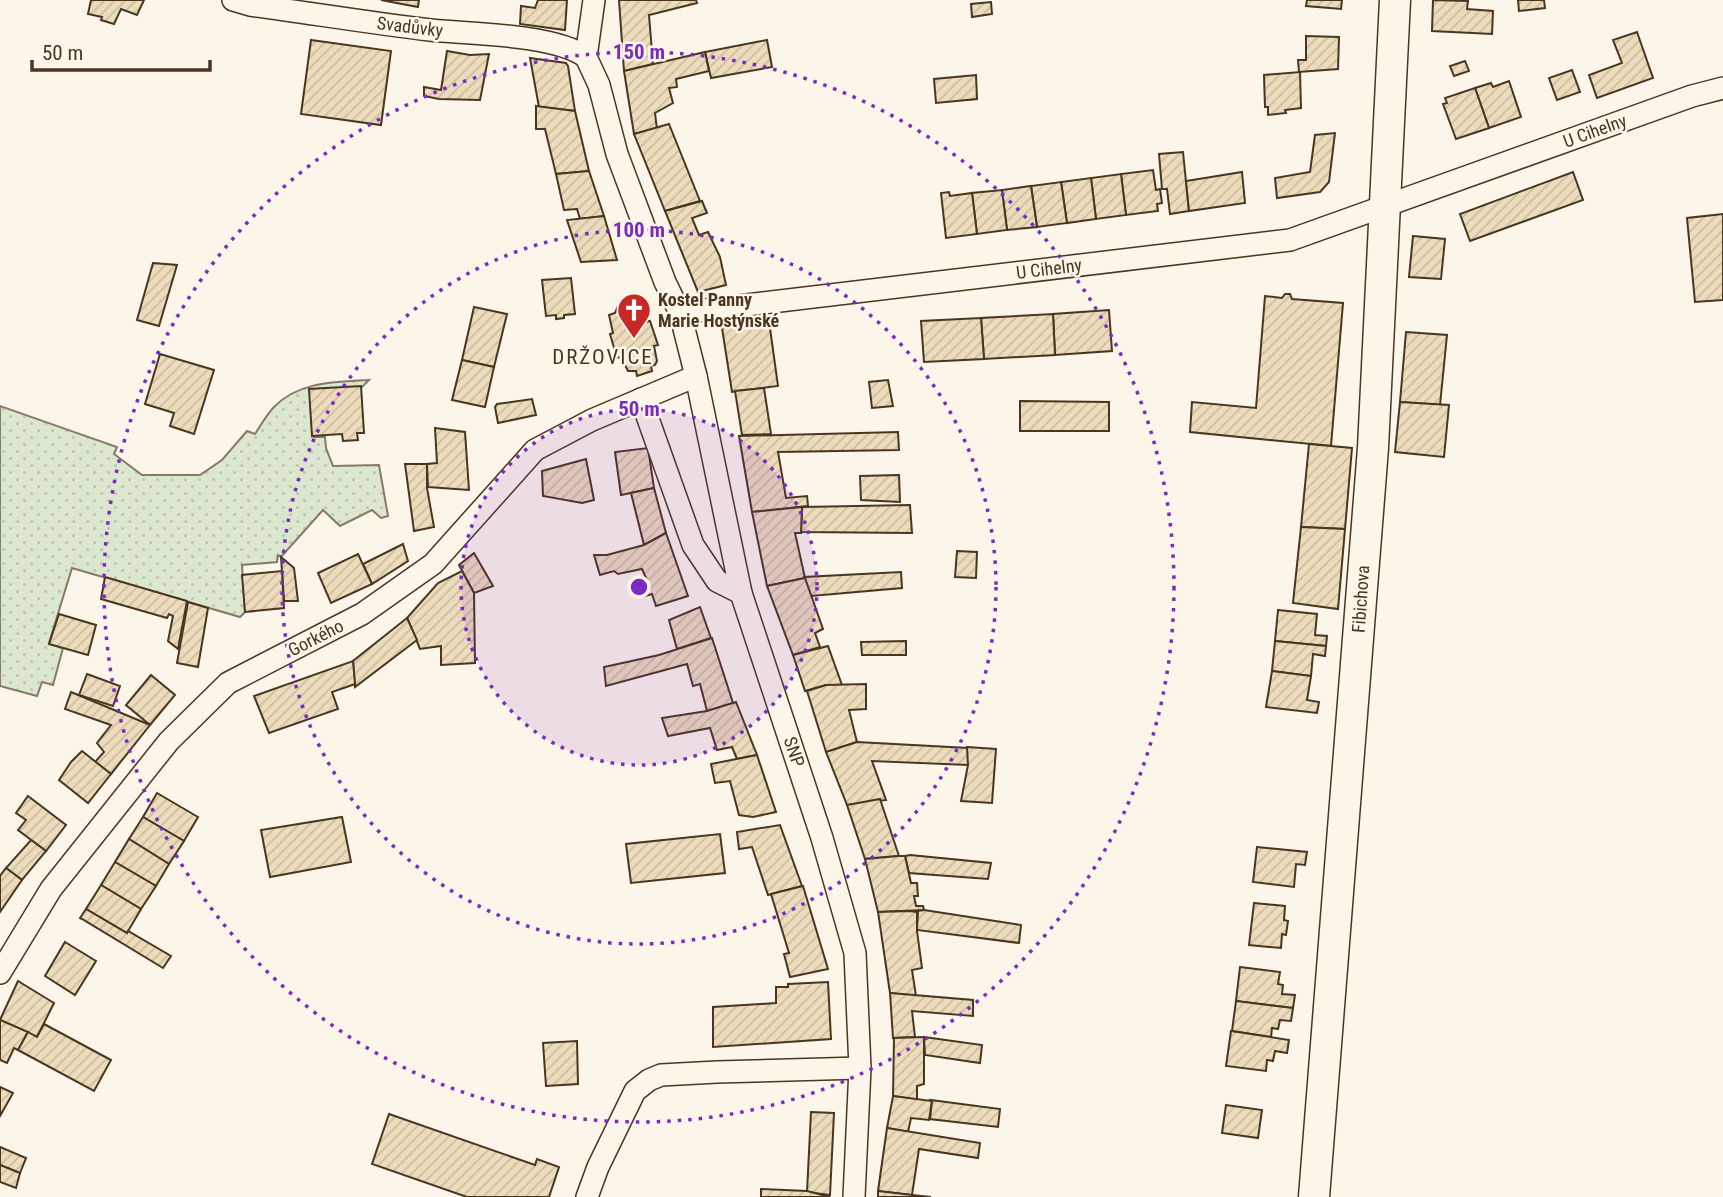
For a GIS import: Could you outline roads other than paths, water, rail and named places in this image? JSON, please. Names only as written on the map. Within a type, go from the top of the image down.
[{"type":"street","name":"Svadůvky","points":[[233,0],[250,5],[429,30],[553,43],[575,49],[586,57]]},
{"type":"street","points":[[594,0],[586,57],[599,85],[617,154],[665,282],[680,313]]},
{"type":"street","name":"Fibichova","points":[[1314,1197],[1373,449],[1395,0]]},
{"type":"street","name":"U Cihelny","points":[[680,313],[1290,240],[1692,96],[1723,88]]},
{"type":"street","name":"SNP","points":[[680,313],[696,376],[741,593],[822,838],[855,953],[860,1068],[855,1197]]},
{"type":"street","name":"Gorkého","points":[[0,973],[51,889],[169,741],[228,683],[362,614],[433,564],[535,450],[593,421],[696,376]]},
{"type":"street","points":[[641,399],[693,545],[717,581],[741,593]]},
{"type":"street","points":[[587,1197],[598,1167],[635,1091],[649,1080],[661,1075],[860,1068]]},
{"type":"place","name":"Kostel Panny Marie Hostýnské","points":[[634,340]]},
{"type":"district","name":"DRŽOVICE","points":[[603,357]]}]
